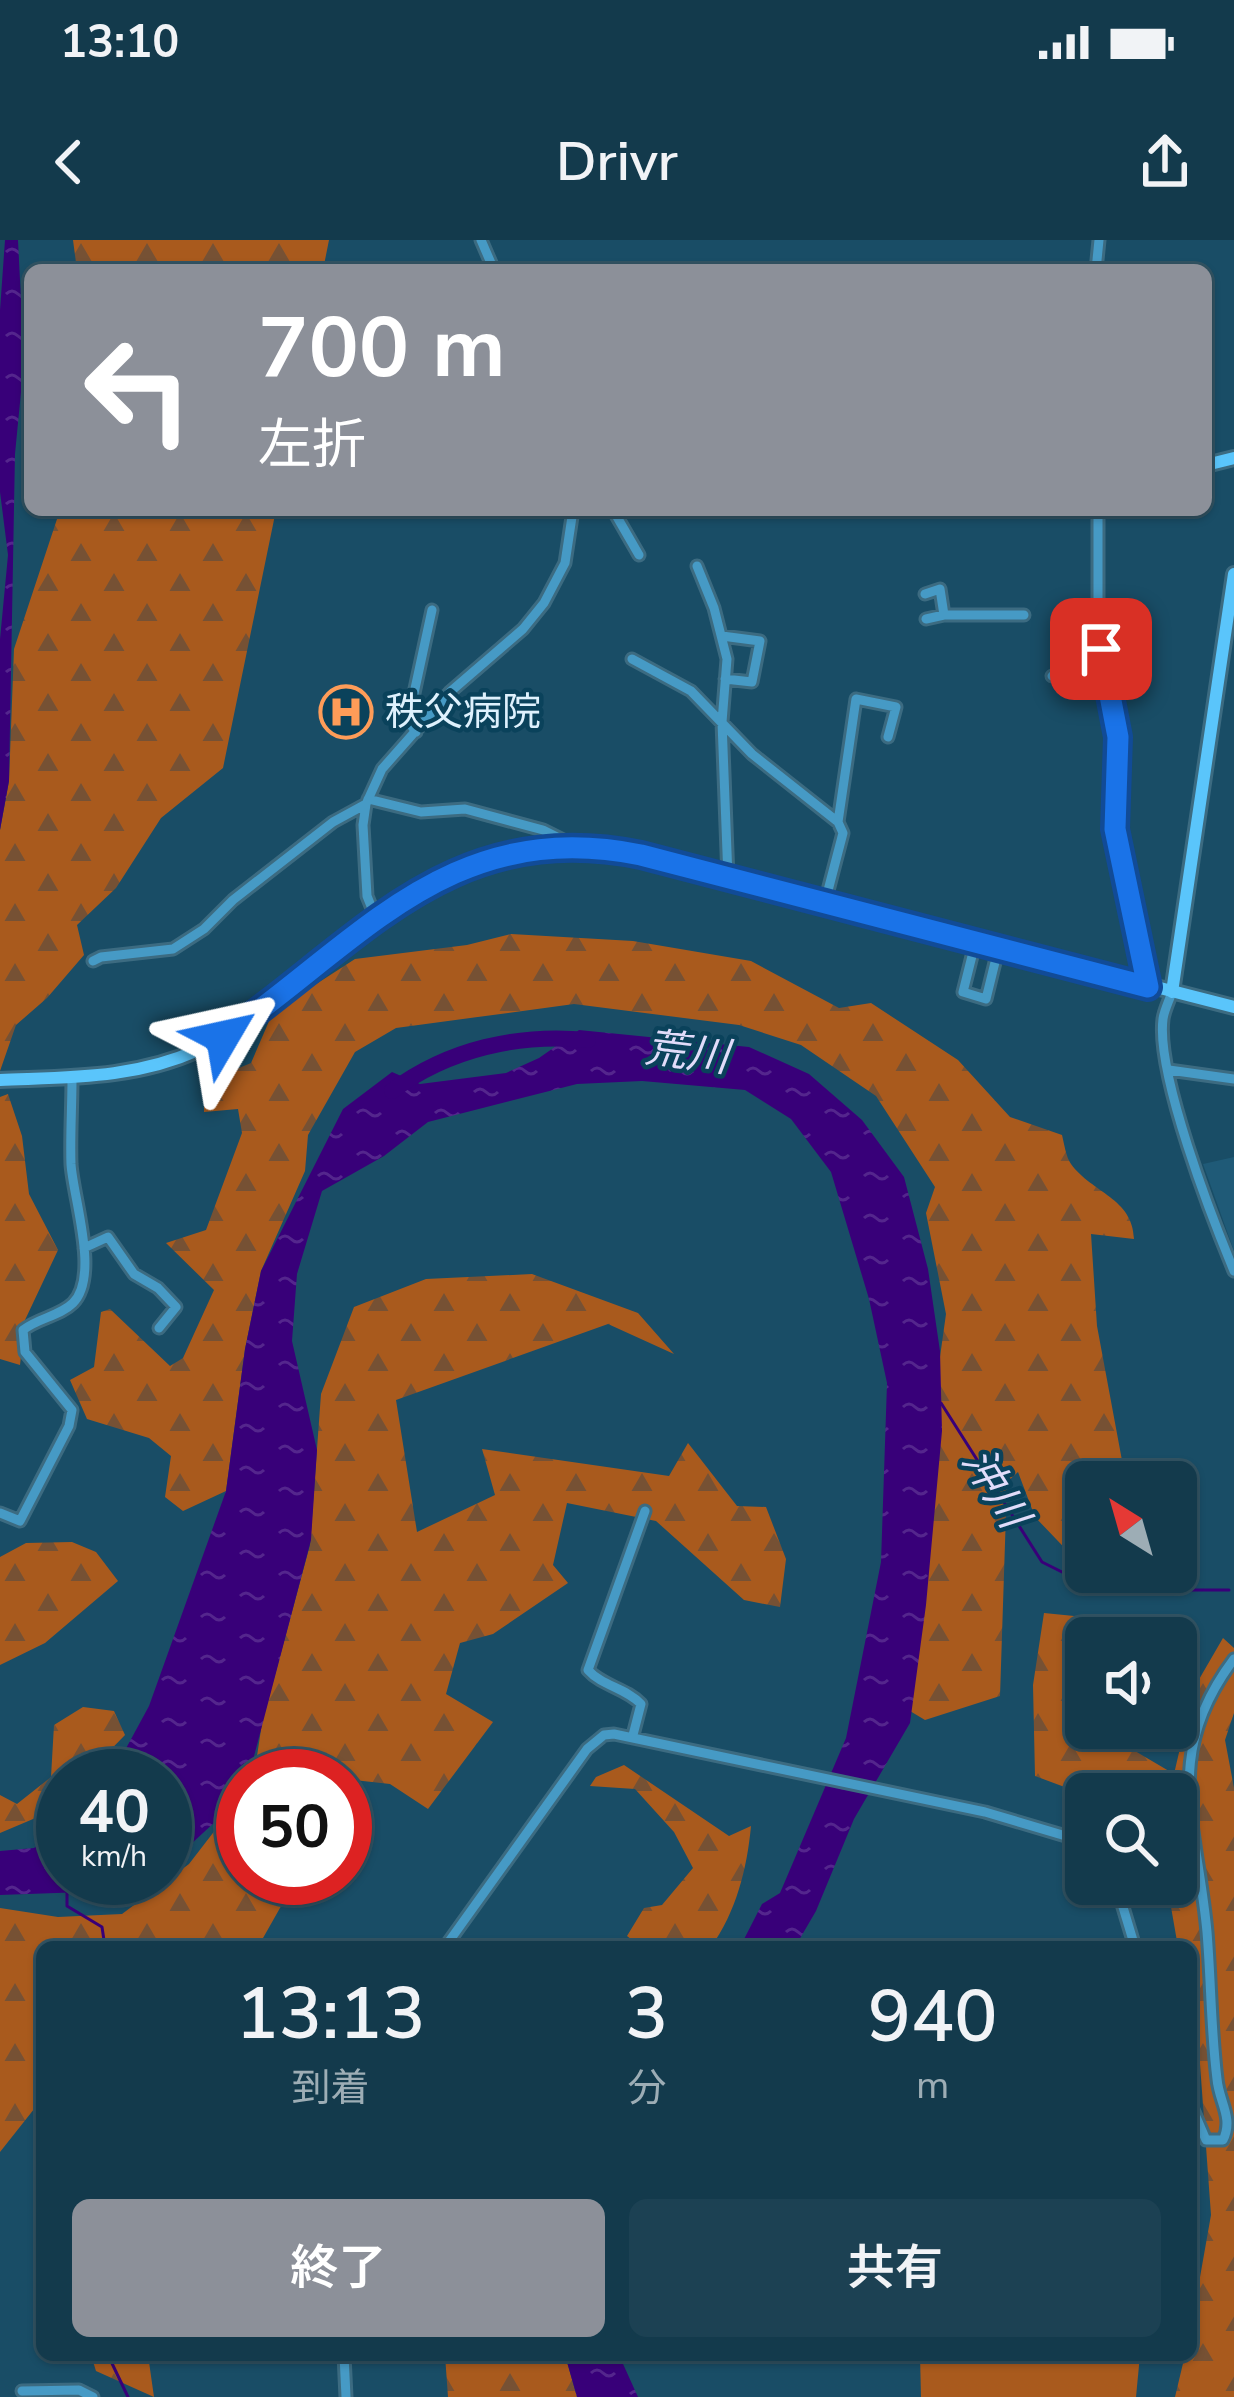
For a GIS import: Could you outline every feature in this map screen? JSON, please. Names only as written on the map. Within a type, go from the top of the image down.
[{"type":"main road","points":[[1172,992],[1234,574]]},
{"type":"main road","points":[[4,1080],[150,1068],[211,1043],[261,1011],[439,877],[506,854],[575,846],[641,855],[1234,1006]]},
{"type":"street","points":[[377,921],[367,896],[363,825],[367,801],[382,769],[450,692],[523,629],[544,603],[565,562],[572,516]]},
{"type":"street","points":[[617,516],[639,555]]},
{"type":"street","points":[[1098,516],[1098,620],[1104,679],[1118,737],[1115,829],[1148,987]]},
{"type":"street","points":[[697,566],[722,636],[728,878]]},
{"type":"street","points":[[925,594],[940,589],[944,615]]},
{"type":"street","points":[[416,732],[408,721],[432,610]]},
{"type":"street","points":[[926,619],[1024,615]]},
{"type":"street","points":[[722,636],[760,641],[752,682],[725,679]]},
{"type":"street","points":[[632,659],[692,691],[752,754],[838,822],[843,833],[825,902]]},
{"type":"street","points":[[1052,676],[1104,679]]},
{"type":"street","points":[[838,822],[856,699],[896,707],[888,737]]},
{"type":"street","points":[[93,962],[101,957],[172,950],[333,822],[367,801],[421,812],[465,809],[543,830],[575,846]]},
{"type":"street","points":[[976,940],[963,992],[986,999],[999,946]]},
{"type":"street","points":[[1172,992],[1163,1020],[1169,1070],[1195,1166],[1234,1271]]},
{"type":"street","points":[[1169,1070],[1234,1079]]},
{"type":"street","points":[[0,1514],[20,1521],[73,1410],[22,1342],[23,1330],[70,1306],[78,1297],[84,1249],[71,1166],[72,1078]]},
{"type":"street","points":[[84,1249],[108,1238],[134,1274],[158,1288],[176,1307],[159,1328]]},
{"type":"street","points":[[633,1735],[641,1703],[588,1670],[645,1511]]},
{"type":"street","points":[[1197,2118],[1207,2140],[1223,2140],[1230,2122],[1217,2086],[1207,1934],[1187,1780],[1205,1701],[1234,1659]]},
{"type":"street","points":[[449,1941],[587,1750],[604,1736],[633,1735],[985,1813],[1065,1836]]},
{"type":"street","points":[[1122,1905],[1133,1941]]},
{"type":"street","points":[[344,2361],[346,2397]]},
{"type":"street","points":[[22,2391],[79,2390],[93,2397]]},
{"type":"shaded area","points":[[1234,1157],[1234,1251],[1203,1164]]},
{"type":"green space","points":[[73,240],[329,240],[324,264],[76,264]]},
{"type":"green space","points":[[58,516],[275,516],[223,768],[161,818],[116,888],[77,925],[84,955],[16,1025],[0,1071],[0,830],[9,781],[14,649]]},
{"type":"green space","points":[[511,934],[633,941],[751,961],[839,1008],[871,1003],[958,1060],[1010,1117],[1062,1135],[1071,1164],[1127,1214],[1134,1239],[1091,1234],[1097,1326],[1122,1461],[1065,1461],[1065,1548],[1035,1517],[1018,1472],[1007,1482],[1000,1696],[925,1720],[900,1705],[920,1500],[946,1314],[926,1213],[935,1187],[876,1096],[801,1045],[739,1025],[574,1004],[396,1028],[355,1052],[308,1135],[305,1171],[261,1271],[226,1491],[183,1511],[165,1497],[171,1456],[149,1438],[87,1419],[70,1380],[94,1367],[101,1312],[110,1309],[170,1366],[183,1358],[214,1290],[166,1243],[206,1230],[242,1133],[238,1109],[204,1112],[205,1082],[251,1063],[273,1012],[355,959],[467,945]]},
{"type":"green space","points":[[8,1094],[22,1136],[29,1194],[58,1250],[25,1320],[20,1365],[0,1359],[0,1097]]},
{"type":"green space","points":[[532,1274],[638,1313],[674,1354],[608,1324],[396,1400],[417,1532],[495,1495],[482,1449],[669,1476],[688,1443],[737,1506],[766,1507],[786,1559],[780,1607],[744,1600],[656,1521],[567,1503],[553,1565],[568,1583],[493,1634],[460,1643],[446,1694],[493,1722],[428,1809],[390,1784],[372,1782],[372,1749],[258,1749],[310,1545],[321,1394],[354,1307],[426,1279]]},
{"type":"green space","points":[[72,1542],[96,1552],[118,1581],[45,1643],[0,1665],[0,1557],[26,1543]]},
{"type":"green space","points":[[1044,1613],[1084,1617],[1065,1617],[1065,1749],[1132,1749],[1172,1773],[1065,1773],[1065,1787],[1035,1776],[1033,1685]]},
{"type":"green space","points":[[1223,1638],[1234,1648],[1234,1713],[1225,1740],[1234,1788],[1234,2397],[1175,2397],[1184,2361],[1197,2361],[1197,2294],[1211,2215],[1197,2048],[1197,1941],[1177,1941],[1171,1905],[1197,1905],[1197,1773],[1174,1773],[1180,1749],[1197,1749],[1197,1683]]},
{"type":"green space","points":[[83,1707],[114,1711],[125,1735],[111,1749],[53,1749],[54,1725]]},
{"type":"green space","points":[[624,1765],[729,1836],[751,1826],[739,1889],[714,1941],[633,1941],[627,1936],[644,1908],[662,1905],[693,1868],[674,1832],[635,1789],[590,1786],[596,1777]]},
{"type":"green space","points":[[36,1789],[36,1818],[0,1833],[0,1795],[17,1804]]},
{"type":"green space","points":[[216,1829],[216,1905],[282,1905],[265,1941],[36,1941],[36,2107],[0,2152],[0,1908],[58,1917],[122,1914],[134,1905],[192,1905],[192,1860]]},
{"type":"green space","points":[[93,2361],[149,2361],[154,2397],[96,2371]]},
{"type":"green space","points":[[445,2361],[567,2361],[577,2397],[448,2397]]},
{"type":"green space","points":[[920,2361],[1139,2361],[1136,2397],[921,2397]]},
{"type":"water","points":[[5,240],[18,240],[24,361],[15,454],[9,781],[0,830],[0,639],[8,555],[0,492],[0,310]]},
{"type":"water","points":[[579,1030],[749,1047],[809,1074],[862,1120],[904,1177],[928,1269],[940,1351],[942,1431],[910,1723],[854,1819],[798,1941],[743,1941],[762,1904],[780,1893],[846,1738],[881,1562],[887,1383],[869,1299],[831,1172],[791,1119],[745,1090],[642,1081],[577,1084],[428,1122],[384,1156],[322,1191],[297,1274],[292,1341],[317,1450],[311,1540],[256,1749],[216,1749],[216,1821],[192,1843],[192,1749],[126,1749],[149,1706],[226,1491],[261,1271],[343,1109],[392,1072],[420,1084],[506,1073],[539,1058]]},
{"type":"water","points":[[34,1848],[36,1894],[0,1895],[0,1851]]},
{"type":"water","points":[[567,2361],[622,2361],[638,2397],[577,2397]]},
{"type":"waterway","name":"荒川","points":[[392,1091],[437,1064],[485,1047],[536,1039],[588,1040]]},
{"type":"waterway","name":"沖川","points":[[941,1403],[1042,1562],[1098,1590],[1229,1590]]},
{"type":"waterway","points":[[67,1905],[102,1927],[104,1941]]},
{"type":"waterway","points":[[111,2361],[128,2397]]},
{"type":"place","name":"秩父病院","points":[[346,712]]},
{"type":"route","points":[[223,1037],[439,877],[506,854],[575,846],[641,855],[1148,987],[1115,829],[1118,737],[1101,649]]}]
